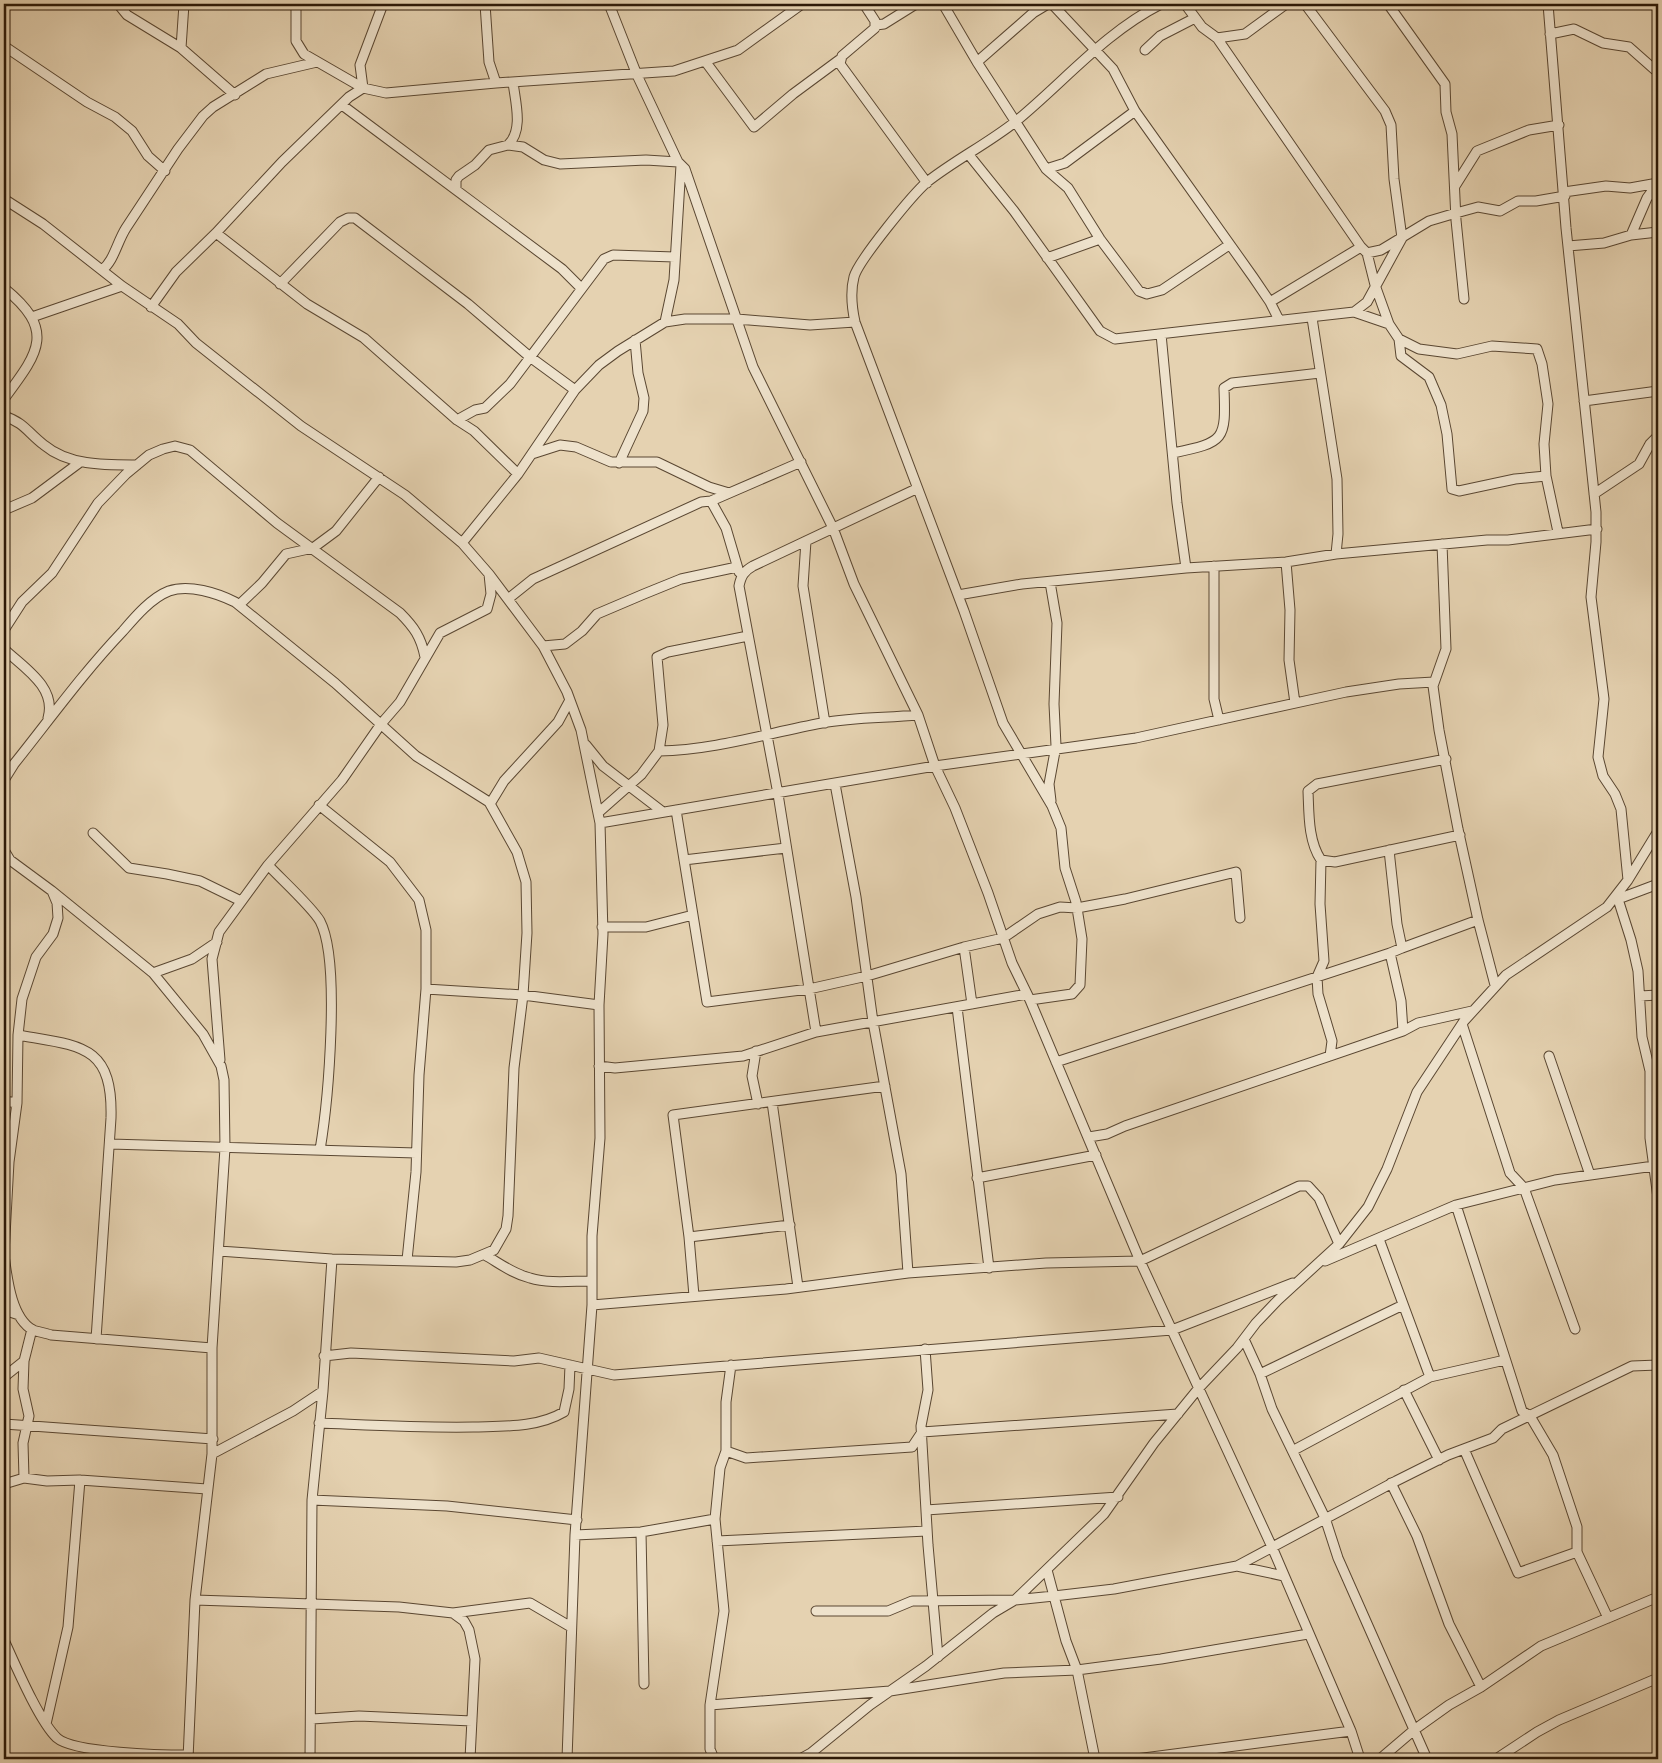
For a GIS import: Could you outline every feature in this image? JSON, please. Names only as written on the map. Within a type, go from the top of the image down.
[{"type":"street","points":[[118,4],[127,15],[181,48],[234,95]]},
{"type":"street","points":[[181,48],[184,4]]},
{"type":"street","points":[[296,4],[296,41],[304,54],[363,88],[386,93],[496,83],[636,76],[674,71],[738,50],[802,4]]},
{"type":"street","points":[[363,88],[360,65],[383,4]]},
{"type":"street","points":[[485,4],[489,62],[496,83]]},
{"type":"street","points":[[609,4],[636,76],[679,163],[685,169],[754,367],[833,528],[854,584],[918,715],[935,766],[955,808],[988,893],[1003,938],[1140,1261],[1272,1547],[1351,1731],[1360,1759]]},
{"type":"street","points":[[864,4],[876,25]]},
{"type":"street","points":[[876,25],[884,24],[916,4]]},
{"type":"street","points":[[943,4],[1014,122],[1028,139],[1046,169],[1068,188],[1100,239],[1139,290],[1147,294],[1162,290],[1229,244]]},
{"type":"street","points":[[977,62],[1033,13],[1048,4]]},
{"type":"street","points":[[1052,4],[1113,69],[1135,112],[1270,302],[1279,320]]},
{"type":"street","points":[[599,1066],[615,1068],[742,1056],[816,1032],[972,1004],[1072,994],[1078,989],[1081,978],[1082,939],[1077,908],[1064,868],[1061,828],[1052,806],[1003,722],[958,595],[916,489],[855,322],[852,308],[854,276],[876,242],[927,182],[969,155],[1014,122],[1094,50],[1133,18],[1161,4]]},
{"type":"street","points":[[1185,4],[1202,27],[1217,38],[1364,250],[1389,324],[1399,339],[1401,356],[1429,378],[1440,405],[1447,434],[1452,488],[1459,491],[1515,479],[1546,476]]},
{"type":"street","points":[[1217,38],[1235,37],[1245,34],[1286,4]]},
{"type":"street","points":[[1305,4],[1389,118],[1394,179],[1402,238],[1367,302],[1354,312]]},
{"type":"street","points":[[1388,4],[1445,84],[1446,112],[1452,134],[1456,213],[1464,299]]},
{"type":"street","points":[[1548,4],[1568,246],[1597,529],[1591,597],[1604,699],[1598,757],[1603,776],[1615,794],[1621,809],[1628,880]]},
{"type":"street","points":[[1145,50],[1160,36],[1195,18]]},
{"type":"street","points":[[705,61],[754,127],[793,94],[840,60],[842,56],[873,31],[876,25]]},
{"type":"street","points":[[1550,34],[1574,28],[1603,43],[1629,47],[1655,70],[1658,70]]},
{"type":"street","points":[[4,46],[87,102],[116,117],[132,132],[148,156],[165,171]]},
{"type":"street","points":[[840,60],[842,68],[892,132],[927,182]]},
{"type":"street","points":[[102,270],[109,264],[117,242],[165,171],[203,116],[213,106],[266,74],[318,62]]},
{"type":"street","points":[[508,144],[512,140],[517,124],[513,82]]},
{"type":"street","points":[[150,307],[176,272],[216,233],[295,148],[342,104],[363,88]]},
{"type":"street","points":[[342,104],[567,274],[581,288]]},
{"type":"street","points":[[1046,169],[1065,163],[1135,112]]},
{"type":"street","points":[[1455,186],[1478,151],[1529,130],[1559,125]]},
{"type":"street","points":[[456,189],[458,176],[475,165],[489,150],[508,144],[523,147],[544,160],[560,164],[646,160],[679,163]]},
{"type":"street","points":[[969,155],[1014,211],[1046,258],[1100,331],[1107,337],[1114,339],[1354,312],[1389,324]]},
{"type":"street","points":[[665,322],[674,280],[679,163]]},
{"type":"street","points":[[1270,302],[1364,250],[1381,250],[1428,221],[1478,207],[1500,210],[1518,202],[1536,201],[1606,186],[1630,188],[1658,183]]},
{"type":"street","points":[[1631,235],[1647,198],[1658,183]]},
{"type":"street","points":[[4,199],[43,224],[150,307],[178,324],[204,349],[301,426],[405,495],[462,543],[489,574],[543,646],[570,700],[584,742],[600,823],[602,927],[599,1005],[600,1138],[592,1236],[592,1305],[575,1535],[567,1759]]},
{"type":"street","points":[[280,284],[340,222],[348,218],[355,218],[468,304],[530,357],[575,390]]},
{"type":"street","points":[[1568,246],[1604,243],[1631,235],[1658,232]]},
{"type":"street","points":[[216,233],[307,304],[364,338],[457,420],[474,431],[518,474]]},
{"type":"street","points":[[1046,258],[1100,239]]},
{"type":"street","points":[[457,420],[475,410],[485,408],[510,384],[600,263],[608,257],[675,257]]},
{"type":"street","points":[[32,317],[122,286]]},
{"type":"street","points":[[4,288],[32,317],[37,329],[36,349],[33,358],[4,399]]},
{"type":"street","points":[[1312,318],[1337,479],[1338,534],[1336,554]]},
{"type":"street","points":[[462,543],[518,474],[575,390],[599,365],[665,322],[685,319],[737,319],[810,325],[855,322]]},
{"type":"street","points":[[1161,334],[1186,568]]},
{"type":"street","points":[[1399,339],[1419,349],[1457,354],[1492,346],[1536,349],[1542,364],[1548,404],[1544,444],[1546,476],[1558,532]]},
{"type":"street","points":[[619,463],[643,411],[644,403],[638,373],[635,340]]},
{"type":"street","points":[[1173,453],[1209,444],[1219,438],[1225,419],[1224,388],[1241,380],[1320,373]]},
{"type":"street","points":[[1584,401],[1658,391]]},
{"type":"street","points":[[4,416],[18,421],[45,446],[78,463],[137,465]]},
{"type":"street","points":[[1594,494],[1639,464],[1650,444],[1658,436]]},
{"type":"street","points":[[531,454],[553,446],[568,445],[601,459],[619,463],[657,462],[709,487],[729,493]]},
{"type":"street","points":[[4,630],[22,602],[52,572],[98,503],[149,455],[175,446],[190,450],[277,523],[400,613],[416,629],[422,642],[425,657]]},
{"type":"street","points":[[508,599],[532,579],[701,502],[729,493],[801,462]]},
{"type":"street","points":[[4,510],[32,498],[78,463]]},
{"type":"street","points":[[239,605],[262,583],[286,554],[313,548],[336,531],[379,477]]},
{"type":"street","points":[[816,1032],[778,794],[739,586],[741,577],[746,570],[753,566],[916,489]]},
{"type":"street","points":[[711,500],[726,528],[741,577]]},
{"type":"street","points":[[958,595],[1022,584],[1186,568],[1286,562],[1336,554],[1508,540],[1558,532],[1597,529]]},
{"type":"street","points":[[806,541],[803,586],[825,722]]},
{"type":"street","points":[[1442,544],[1446,649],[1433,686],[1439,730],[1460,835],[1478,920],[1495,985]]},
{"type":"street","points":[[1286,562],[1290,610],[1289,660],[1295,703]]},
{"type":"street","points":[[1214,566],[1214,699],[1219,720]]},
{"type":"street","points":[[543,646],[565,644],[582,631],[597,614],[681,579],[738,567]]},
{"type":"street","points":[[4,1640],[46,1724],[58,1739],[71,1744],[119,1752],[188,1757],[195,1600],[213,1439],[212,1348],[225,1148],[224,1080],[213,988],[212,960],[219,932],[268,865],[342,780],[381,724],[400,702],[440,633],[487,609],[491,594],[489,574]]},
{"type":"street","points":[[1050,582],[1057,623],[1055,749],[1050,784],[1052,806]]},
{"type":"street","points":[[4,780],[14,764],[96,659],[134,619],[163,594],[177,589],[193,589],[219,595],[239,605],[335,683],[420,759],[490,804],[517,852],[526,882],[527,933],[523,995],[514,1068],[508,1216],[501,1239],[494,1250],[485,1255],[456,1262],[332,1259],[219,1251]]},
{"type":"street","points":[[598,814],[640,775],[659,750],[663,725],[657,657],[668,652],[748,636]]},
{"type":"street","points":[[4,649],[42,685],[47,693],[50,711],[46,723]]},
{"type":"street","points":[[600,823],[935,766],[1136,738],[1295,703],[1399,684],[1434,682]]},
{"type":"street","points":[[490,804],[504,781],[558,722],[570,700]]},
{"type":"street","points":[[659,750],[694,749],[825,722],[918,715]]},
{"type":"street","points":[[584,742],[602,766],[630,785],[663,812]]},
{"type":"street","points":[[1330,1056],[1332,1041],[1318,994],[1317,976],[1324,961],[1320,904],[1321,860],[1317,853],[1309,819],[1308,791],[1316,784],[1446,759]]},
{"type":"street","points":[[835,784],[856,897],[873,1022],[901,1174],[908,1273]]},
{"type":"street","points":[[319,805],[390,862],[419,900],[426,930],[426,989],[416,1153],[416,1184],[407,1260]]},
{"type":"street","points":[[676,810],[707,1002],[809,989],[867,976],[964,947],[1003,938],[1038,914],[1060,907],[1077,908],[1236,872],[1240,918]]},
{"type":"street","points":[[1658,831],[1618,898],[1635,955],[1642,1037],[1650,1071],[1650,1138],[1655,1160],[1658,1198]]},
{"type":"street","points":[[94,833],[129,868],[200,882],[241,901]]},
{"type":"street","points":[[1321,860],[1335,862],[1460,835]]},
{"type":"street","points":[[684,860],[786,848]]},
{"type":"street","points":[[4,850],[10,860],[52,891],[153,973],[202,1034],[221,1066]]},
{"type":"street","points":[[1388,850],[1397,924],[1402,948]]},
{"type":"street","points":[[268,865],[319,919],[327,939],[330,962],[330,1020],[326,1115],[320,1150]]},
{"type":"street","points":[[800,1759],[811,1753],[987,1618],[1015,1600],[1104,1514],[1118,1498],[1154,1444],[1198,1389],[1244,1339],[1256,1323],[1296,1282],[1321,1262],[1339,1244],[1368,1207],[1387,1169],[1417,1092],[1462,1024],[1495,985],[1524,962],[1596,916],[1618,898],[1658,884]]},
{"type":"street","points":[[52,891],[58,918],[53,934],[36,957],[29,973],[22,999],[18,1035],[17,1103],[8,1172],[4,1254],[9,1288],[19,1315],[32,1329],[52,1335],[212,1348]]},
{"type":"street","points":[[602,927],[646,927],[693,915]]},
{"type":"street","points":[[1056,1062],[1390,953],[1478,920]]},
{"type":"street","points":[[153,973],[192,959],[217,942]]},
{"type":"street","points":[[964,947],[972,1004]]},
{"type":"street","points":[[1390,953],[1401,1001],[1403,1031]]},
{"type":"street","points":[[426,989],[523,995],[599,1005]]},
{"type":"street","points":[[1640,996],[1658,995]]},
{"type":"street","points":[[957,1007],[989,1268]]},
{"type":"street","points":[[1089,1137],[1107,1134],[1125,1126],[1403,1031],[1418,1024],[1472,1011]]},
{"type":"street","points":[[1462,1024],[1510,1173],[1524,1188],[1575,1329]]},
{"type":"street","points":[[18,1035],[68,1044],[87,1052],[98,1059],[107,1074],[112,1093],[96,1339]]},
{"type":"street","points":[[756,1051],[752,1076],[758,1104]]},
{"type":"street","points":[[1549,1056],[1590,1175]]},
{"type":"street","points":[[694,1296],[689,1237],[673,1115],[885,1086]]},
{"type":"street","points":[[4,1101],[17,1103]]},
{"type":"street","points":[[772,1102],[798,1287]]},
{"type":"street","points":[[110,1144],[416,1153]]},
{"type":"street","points":[[977,1178],[1096,1155]]},
{"type":"street","points":[[1321,1262],[1456,1205],[1555,1180],[1590,1175],[1655,1160]]},
{"type":"street","points":[[592,1305],[798,1287],[908,1273],[1046,1263],[1140,1261],[1299,1186],[1308,1186],[1319,1198],[1339,1244]]},
{"type":"street","points":[[1456,1205],[1522,1410],[1530,1416],[1553,1455],[1577,1528],[1577,1552],[1608,1618]]},
{"type":"street","points":[[689,1237],[790,1225]]},
{"type":"street","points":[[1379,1239],[1430,1376]]},
{"type":"street","points":[[485,1255],[510,1270],[530,1278],[554,1281],[592,1281]]},
{"type":"street","points":[[310,1759],[312,1719],[312,1500],[323,1391],[332,1259]]},
{"type":"street","points":[[324,1356],[351,1353],[514,1362],[539,1358],[614,1375],[925,1348],[1172,1330],[1296,1282]]},
{"type":"street","points":[[1260,1374],[1403,1305]]},
{"type":"street","points":[[4,1310],[19,1315]]},
{"type":"street","points":[[24,1478],[22,1459],[29,1416],[24,1389],[24,1360],[32,1329]]},
{"type":"street","points":[[1244,1339],[1260,1374],[1272,1408],[1294,1450],[1325,1518],[1338,1558],[1427,1759]]},
{"type":"street","points":[[925,1348],[928,1390],[922,1432],[927,1531],[938,1656]]},
{"type":"street","points":[[4,1377],[24,1360]]},
{"type":"street","points":[[1294,1450],[1430,1376],[1505,1360]]},
{"type":"street","points":[[319,1423],[444,1427],[500,1426],[540,1422],[564,1412],[569,1389],[570,1365]]},
{"type":"street","points":[[714,1759],[710,1749],[710,1705],[724,1611],[715,1519],[720,1468],[726,1451],[726,1402],[731,1365]]},
{"type":"street","points":[[816,1610],[888,1611],[912,1601],[1015,1600],[1054,1596],[1114,1589],[1237,1566],[1391,1483],[1439,1460],[1493,1438],[1502,1429],[1632,1366],[1658,1365]]},
{"type":"street","points":[[1404,1390],[1439,1460]]},
{"type":"street","points":[[212,1454],[293,1411],[323,1391]]},
{"type":"street","points":[[922,1432],[1178,1414]]},
{"type":"street","points":[[4,1424],[28,1424],[213,1439]]},
{"type":"street","points":[[726,1451],[746,1458],[912,1446],[922,1432]]},
{"type":"street","points":[[1464,1449],[1518,1573],[1577,1552]]},
{"type":"street","points":[[4,1484],[24,1478],[47,1481],[80,1480],[207,1489]]},
{"type":"street","points":[[46,1724],[68,1627],[80,1480]]},
{"type":"street","points":[[1391,1483],[1417,1536],[1449,1624],[1480,1687]]},
{"type":"street","points":[[926,1510],[1118,1498]]},
{"type":"street","points":[[312,1500],[447,1506],[577,1520]]},
{"type":"street","points":[[575,1535],[641,1532],[715,1519]]},
{"type":"street","points":[[717,1541],[927,1531]]},
{"type":"street","points":[[641,1532],[644,1684]]},
{"type":"street","points":[[1237,1566],[1284,1576]]},
{"type":"street","points":[[1047,1570],[1066,1641],[1077,1670],[1095,1759]]},
{"type":"street","points":[[1380,1759],[1449,1704],[1480,1687],[1541,1646],[1658,1597]]},
{"type":"street","points":[[195,1600],[398,1607],[453,1613],[530,1603],[571,1627]]},
{"type":"street","points":[[453,1613],[464,1622],[473,1644],[475,1659],[470,1759]]},
{"type":"street","points":[[710,1705],[890,1691],[1004,1673],[1077,1670],[1161,1659],[1308,1634]]},
{"type":"street","points":[[1496,1759],[1552,1724],[1658,1678]]},
{"type":"street","points":[[312,1719],[360,1716],[472,1721]]},
{"type":"street","points":[[1136,1759],[1351,1731]]}]
